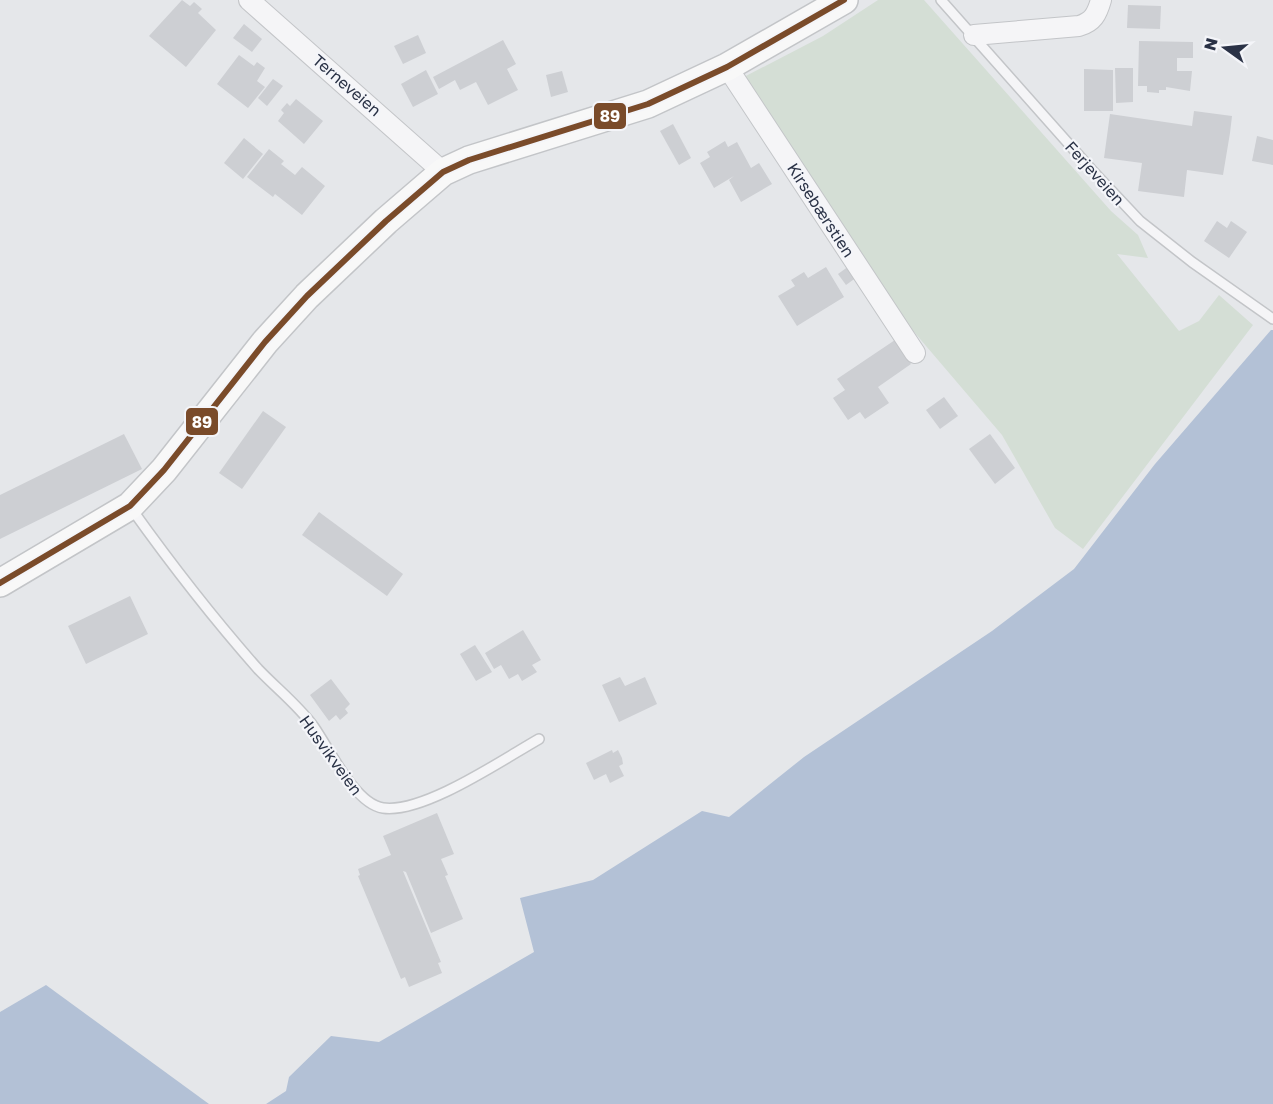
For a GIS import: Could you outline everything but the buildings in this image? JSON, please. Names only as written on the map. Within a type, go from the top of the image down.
[{"type":"main road","points":[[0,583],[130,506],[164,470],[265,342],[307,296],[386,221],[443,172],[469,160],[648,104],[728,67],[844,0]]},
{"type":"street","name":"Terneveien","points":[[249,0],[443,172]]},
{"type":"street","points":[[974,35],[1079,26],[1090,23],[1098,11],[1101,0]]},
{"type":"street","name":"Kirsebærstien","points":[[728,67],[915,353]]},
{"type":"lane","name":"Ferjeveien","points":[[941,0],[1140,221],[1192,262],[1273,319]]},
{"type":"lane","name":"Husvikveien","points":[[130,506],[183,582],[259,670],[313,724],[366,802],[382,808],[404,809],[449,790],[539,739]]},
{"type":"shaded area","points":[[878,0],[924,0],[1111,211],[1138,235],[1148,258],[1117,254],[1179,331],[1199,321],[1219,295],[1253,325],[1083,549],[1055,528],[1002,435],[909,326],[742,78],[823,36]]},
{"type":"water","points":[[1273,330],[1273,1104],[266,1104],[286,1091],[289,1077],[331,1036],[379,1042],[534,952],[520,898],[593,880],[702,811],[729,817],[804,757],[992,631],[1074,569],[1155,464]]},
{"type":"water","points":[[46,985],[209,1104],[0,1104],[0,1012]]},
{"type":"transit line","name":"89","points":[[0,583],[130,506],[164,470],[265,342],[307,296],[386,221],[443,172],[469,160],[648,104],[727,67],[844,0]]}]
